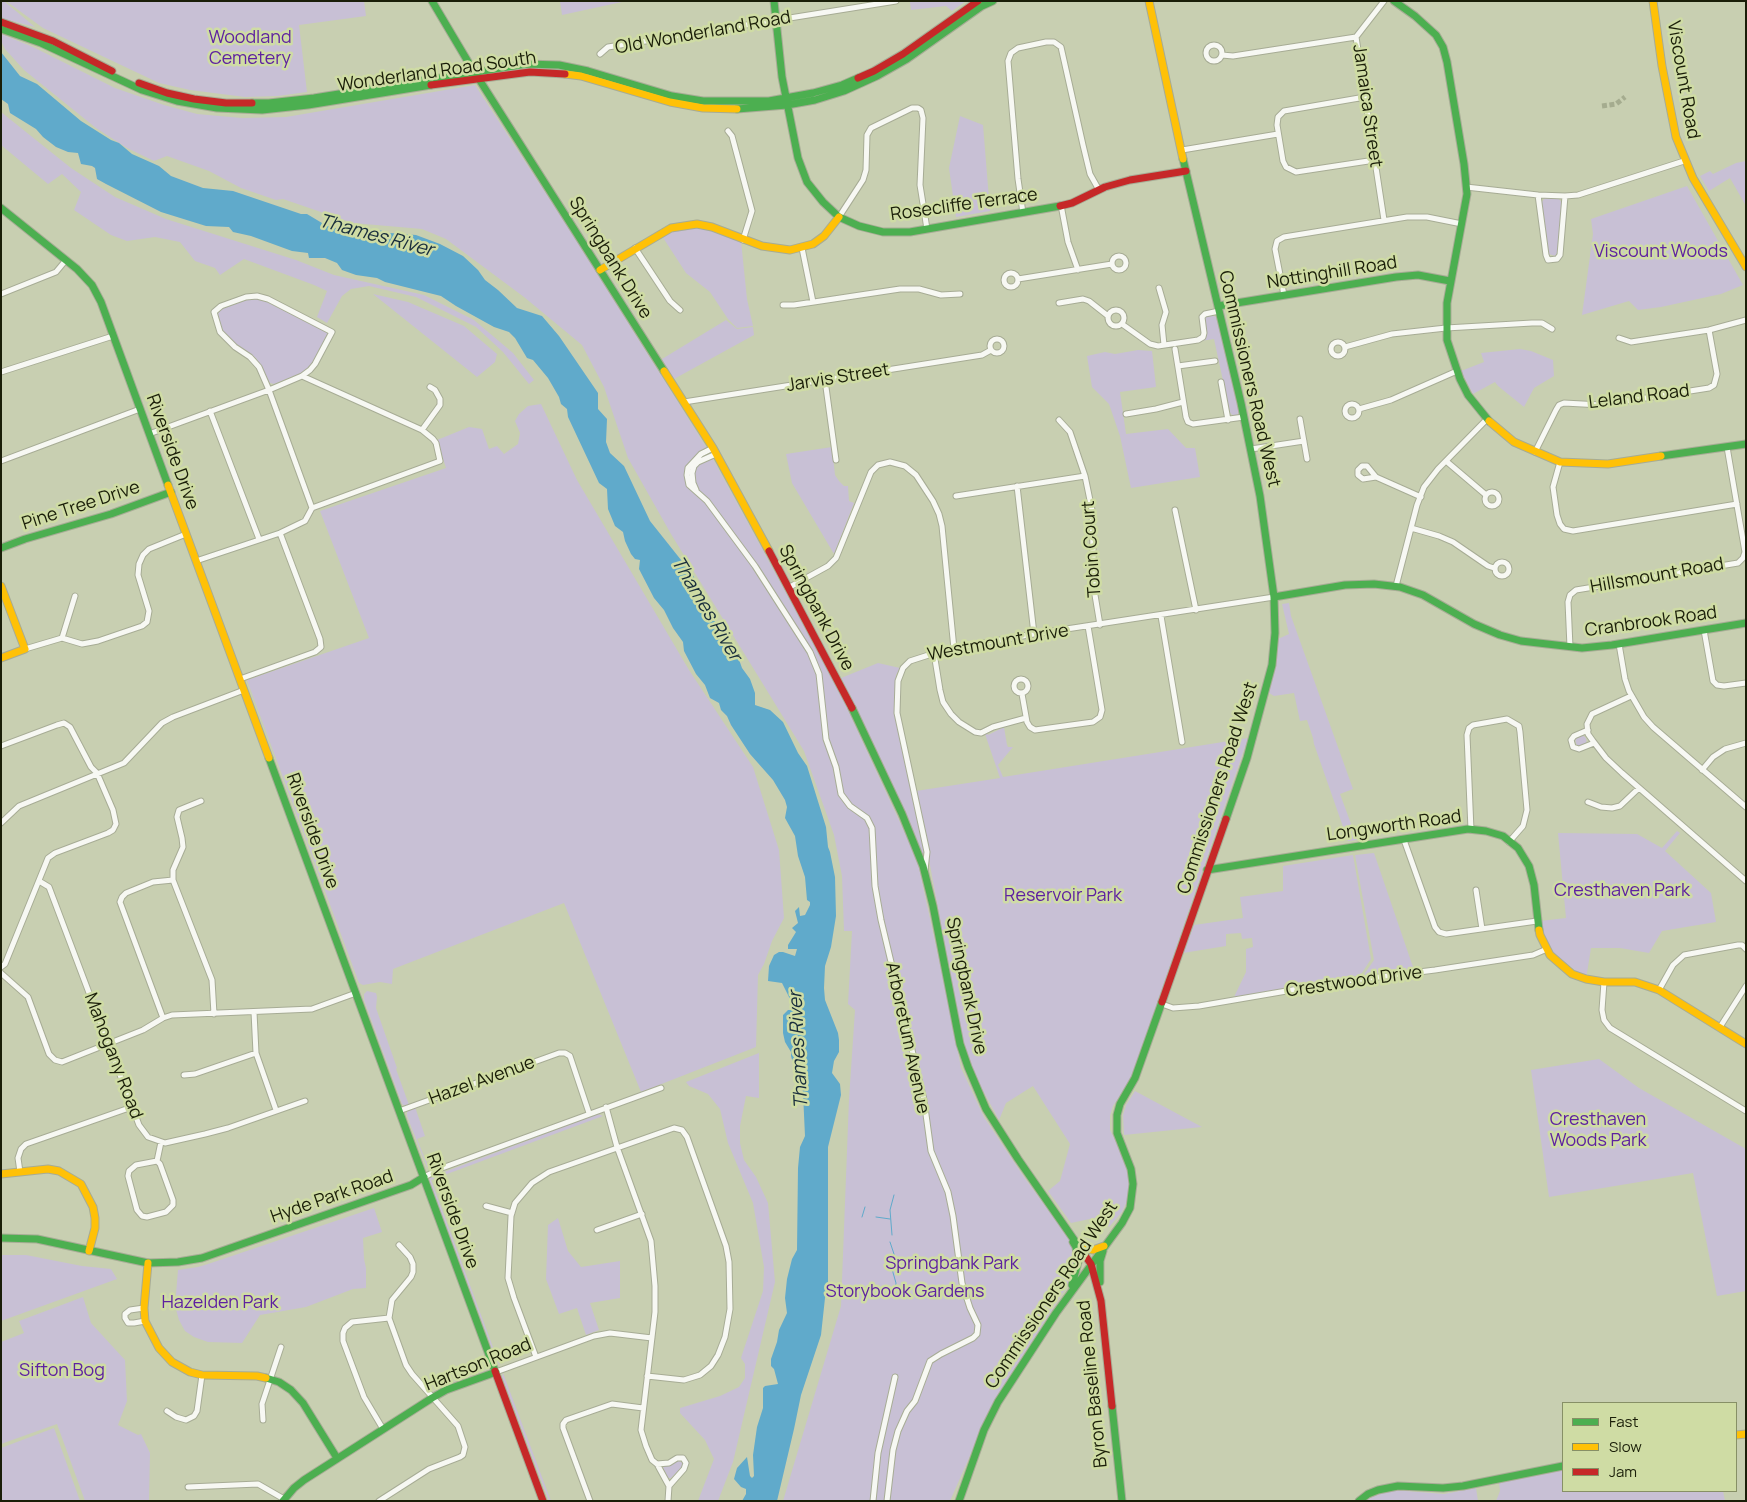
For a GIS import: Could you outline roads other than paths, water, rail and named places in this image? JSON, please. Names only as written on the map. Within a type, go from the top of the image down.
[{"type":"main road","name":"Springbank Drive","points":[[432,1],[476,75],[714,451],[864,732],[902,814],[925,873],[960,1044],[968,1067],[992,1118],[1018,1160],[1082,1248],[1091,1264]]},
{"type":"main road","name":"Rosecliffe Terrace","points":[[774,1],[778,20],[781,70],[798,158],[808,182],[823,202],[839,217],[859,226],[883,232],[910,232],[1024,213],[1061,206],[1099,190],[1130,180],[1186,171]]},
{"type":"main road","name":"Wonderland Road South","points":[[786,102],[842,85],[874,70],[903,54],[978,1]]},
{"type":"main road","name":"Wonderland Road South","points":[[20,31],[53,41],[146,86],[174,94],[226,103],[254,104],[296,101],[448,76],[530,72],[581,76],[670,102],[703,108],[738,109],[815,100],[844,91],[907,60],[982,6],[993,1]]},
{"type":"main road","name":"Commissioners Road West","points":[[959,1501],[984,1430],[998,1402],[1059,1309],[1122,1223],[1132,1200],[1134,1184],[1131,1169],[1119,1141],[1116,1124],[1117,1115],[1120,1104],[1135,1078],[1162,1004],[1247,758],[1263,704],[1272,664],[1275,633],[1274,597],[1260,496],[1251,449],[1186,171],[1149,1]]},
{"type":"main road","points":[[1394,1],[1429,27],[1436,35],[1443,47],[1447,62],[1467,194],[1447,302],[1447,340],[1457,371],[1468,395],[1487,419],[1514,442],[1535,452],[1560,462],[1590,465],[1746,444]]},
{"type":"main road","name":"Viscount Road","points":[[1654,1],[1669,107],[1684,161],[1746,267]]},
{"type":"main road","points":[[1,22],[20,31]]},
{"type":"main road","points":[[1,29],[20,31]]},
{"type":"main road","name":"Wonderland Road South","points":[[20,31],[142,90],[177,101],[217,108],[262,110],[308,105],[476,75]]},
{"type":"main road","name":"Riverside Drive","points":[[1,208],[77,269],[92,285],[101,302],[543,1501]]},
{"type":"main road","points":[[600,270],[671,228],[697,224],[712,226],[744,240],[782,250],[802,248],[813,244],[824,236],[839,217]]},
{"type":"main road","name":"Nottinghill Road","points":[[1218,308],[1396,277],[1418,275],[1450,281]]},
{"type":"main road","name":"Pine Tree Drive","points":[[1,548],[25,539],[111,514],[171,492]]},
{"type":"main road","name":"Cranbrook Road","points":[[1274,597],[1345,585],[1374,584],[1396,586],[1423,595],[1474,624],[1500,635],[1521,641],[1582,648],[1619,644],[1746,623]]},
{"type":"main road","points":[[1,586],[25,649],[1,658]]},
{"type":"main road","name":"Longworth Road","points":[[1207,870],[1471,830],[1486,831],[1503,836],[1518,848],[1529,866],[1534,884],[1540,936],[1547,950],[1558,963],[1572,974],[1586,979],[1604,982],[1636,982],[1659,990],[1746,1044]]},
{"type":"main road","points":[[1,1174],[48,1169],[59,1171],[81,1184],[93,1207],[95,1218],[95,1228],[89,1251]]},
{"type":"main road","name":"Hyde Park Road","points":[[1,1238],[37,1240],[148,1263],[178,1262],[202,1258],[411,1185],[424,1177]]},
{"type":"main road","points":[[1059,1309],[1074,1281],[1078,1262],[1076,1247],[1064,1224]]},
{"type":"main road","points":[[1082,1248],[1093,1250],[1105,1246]]},
{"type":"main road","points":[[1101,1301],[1100,1261],[1105,1246]]},
{"type":"main road","points":[[148,1263],[144,1308],[146,1321],[151,1335],[172,1362],[190,1372],[257,1376],[279,1382],[291,1390],[303,1403],[337,1458]]},
{"type":"main road","name":"Byron Baseline Road","points":[[1091,1264],[1101,1301],[1122,1501]]},
{"type":"main road","points":[[1080,1279],[1093,1281],[1101,1301]]},
{"type":"main road","name":"Hartson Road","points":[[284,1500],[304,1480],[432,1398],[446,1390],[496,1372]]},
{"type":"main road","points":[[1359,1501],[1368,1494],[1378,1490],[1398,1486],[1444,1488],[1463,1486],[1562,1466]]},
{"type":"street","name":"Old Wonderland Road","points":[[600,54],[608,47],[896,1]]},
{"type":"street","name":"Jamaica Street","points":[[1384,1],[1356,37],[1384,220]]},
{"type":"street","points":[[1222,55],[1233,56],[1356,37]]},
{"type":"street","points":[[1024,213],[1018,179],[1008,61],[1011,53],[1018,48],[1046,42],[1054,42],[1061,47],[1090,174],[1099,190]]},
{"type":"street","points":[[1365,97],[1284,111],[1278,117],[1276,125],[1283,161],[1286,167],[1296,172],[1374,160]]},
{"type":"street","points":[[839,217],[863,180],[866,170],[867,135],[871,128],[912,108],[918,108],[923,118],[920,185],[927,229]]},
{"type":"street","points":[[728,131],[732,136],[752,211],[744,240]]},
{"type":"street","points":[[1182,150],[1278,134]]},
{"type":"street","points":[[1466,187],[1538,195],[1578,195],[1684,161]]},
{"type":"street","points":[[1538,195],[1548,260],[1557,259],[1560,255],[1565,196]]},
{"type":"street","points":[[1061,206],[1068,242],[1078,270]]},
{"type":"street","points":[[1284,295],[1275,249],[1276,241],[1284,236],[1407,217],[1427,217],[1462,224]]},
{"type":"street","points":[[635,248],[670,301],[680,310]]},
{"type":"street","points":[[802,248],[812,302]]},
{"type":"street","points":[[1,294],[56,272],[66,260]]},
{"type":"street","points":[[1018,279],[1112,264]]},
{"type":"street","points":[[1159,288],[1166,312],[1162,325],[1164,345]]},
{"type":"street","points":[[783,305],[900,289],[918,289],[941,295],[960,294]]},
{"type":"street","points":[[149,434],[269,390],[302,376],[310,370],[332,332],[268,299],[257,296],[246,297],[221,306],[214,312],[220,332],[234,347],[250,357],[259,367],[269,390],[312,508]]},
{"type":"street","points":[[1059,303],[1083,299],[1089,301],[1108,316],[1112,325],[1122,324]]},
{"type":"street","points":[[1122,324],[1154,346],[1198,340],[1204,333],[1202,317],[1218,308]]},
{"type":"street","points":[[1108,316],[1111,311],[1120,310],[1125,316],[1122,324]]},
{"type":"street","points":[[1619,338],[1631,342],[1710,330],[1746,320]]},
{"type":"street","points":[[1345,347],[1392,334],[1446,328],[1532,322],[1542,323],[1552,329]]},
{"type":"street","name":"Leland Road","points":[[1535,452],[1556,410],[1559,405],[1564,403],[1601,405],[1714,386],[1717,374],[1710,330]]},
{"type":"street","points":[[1,372],[113,336]]},
{"type":"street","points":[[1175,349],[1188,422],[1193,424],[1244,418]]},
{"type":"street","name":"Jarvis Street","points":[[684,402],[982,355],[991,350]]},
{"type":"street","points":[[1178,366],[1215,361]]},
{"type":"street","points":[[1359,409],[1391,400],[1457,371]]},
{"type":"street","points":[[196,561],[280,532],[305,521],[312,508],[440,461],[436,443],[422,430],[302,376]]},
{"type":"street","points":[[825,380],[836,460]]},
{"type":"street","points":[[1221,382],[1228,420]]},
{"type":"street","points":[[422,430],[440,404],[440,399],[435,390],[430,387]]},
{"type":"street","points":[[1126,414],[1183,402]]},
{"type":"street","points":[[1,461],[140,409]]},
{"type":"street","points":[[210,411],[259,539]]},
{"type":"street","points":[[1300,419],[1307,459]]},
{"type":"street","points":[[1396,586],[1424,487],[1446,461],[1487,419]]},
{"type":"street","name":"Tobin Court","points":[[1059,420],[1070,432],[1085,476],[1092,510],[1094,589],[1100,624]]},
{"type":"street","points":[[1251,449],[1304,441]]},
{"type":"street","name":"Hillsmount Road","points":[[1570,647],[1568,602],[1570,595],[1576,590],[1738,563],[1743,558],[1745,552],[1728,447]]},
{"type":"street","name":"Arboretum Avenue","points":[[714,451],[701,454],[688,468],[689,485],[707,501],[755,566],[810,652],[820,674],[826,739],[836,767],[840,794],[850,806],[867,818],[872,828],[875,886],[881,920],[924,1100],[931,1151],[948,1192],[954,1216],[962,1283],[978,1325],[977,1334],[973,1338],[930,1361],[915,1401],[907,1411],[898,1431],[893,1450],[887,1501]]},
{"type":"street","points":[[1446,461],[1486,495]]},
{"type":"street","points":[[788,588],[828,566],[836,558],[870,472],[878,465],[890,462],[905,466],[916,475],[939,514],[942,526],[954,649]]},
{"type":"street","points":[[1560,462],[1552,487],[1557,515],[1564,529],[1574,531],[1737,504]]},
{"type":"street","points":[[956,496],[1085,476]]},
{"type":"street","points":[[1376,477],[1421,496]]},
{"type":"street","points":[[1017,486],[1034,634]]},
{"type":"street","points":[[1176,510],[1196,610]]},
{"type":"street","points":[[1411,528],[1446,539],[1494,568]]},
{"type":"street","points":[[240,679],[315,652],[321,648],[320,639],[280,532]]},
{"type":"street","points":[[25,649],[62,638],[82,644],[98,642],[142,626],[147,622],[149,611],[138,575],[138,564],[150,549],[186,534]]},
{"type":"street","points":[[62,638],[76,596]]},
{"type":"street","name":"Westmount Drive","points":[[925,873],[927,852],[897,713],[898,681],[903,668],[910,661],[934,653],[1034,634],[1161,616],[1274,597]]},
{"type":"street","points":[[1161,616],[1182,742]]},
{"type":"street","points":[[1022,694],[1026,718],[1030,728],[1035,730],[1093,722],[1100,717],[1102,710],[1088,626]]},
{"type":"street","points":[[1704,630],[1713,681],[1717,685],[1724,686],[1746,683]]},
{"type":"street","points":[[1619,644],[1625,679],[1631,696],[1644,717],[1746,808]]},
{"type":"street","points":[[934,653],[943,702],[951,714],[960,722],[975,732],[981,733],[993,727],[1026,718]]},
{"type":"street","points":[[1,823],[19,806],[124,763],[168,720],[244,690]]},
{"type":"street","points":[[1631,696],[1592,714],[1587,724],[1594,743],[1606,758],[1639,788],[1746,881]]},
{"type":"street","points":[[1471,830],[1467,735],[1469,728],[1473,725],[1507,719],[1518,726],[1520,732],[1527,810],[1523,826],[1509,842]]},
{"type":"street","points":[[1,746],[64,723],[70,727],[97,773],[113,810],[116,824],[113,830],[108,833],[55,853],[48,858],[4,964],[1,967]]},
{"type":"street","points":[[1588,730],[1574,736],[1572,740],[1573,747],[1579,748],[1594,743]]},
{"type":"street","points":[[1702,770],[1713,757],[1725,749],[1746,743]]},
{"type":"street","points":[[1588,802],[1601,807],[1612,808],[1620,806],[1639,788]]},
{"type":"street","points":[[201,801],[179,810],[177,818],[182,838],[182,847],[172,880],[212,980],[214,1014]]},
{"type":"street","points":[[1404,840],[1435,927],[1439,932],[1446,934],[1537,921]]},
{"type":"street","points":[[163,1018],[120,902],[126,893],[153,882],[172,880]]},
{"type":"street","name":"Mahogany Road","points":[[39,881],[49,887],[139,1125],[148,1137],[161,1142]]},
{"type":"street","points":[[1476,890],[1482,929]]},
{"type":"street","points":[[1659,990],[1673,966],[1684,954],[1738,945],[1742,945],[1746,949]]},
{"type":"street","name":"Crestwood Drive","points":[[1162,1004],[1173,1008],[1199,1006],[1339,982],[1532,955],[1547,950]]},
{"type":"street","points":[[1,973],[28,997],[49,1054],[55,1060],[62,1062],[143,1030],[163,1018],[182,1014],[312,1009],[356,993]]},
{"type":"street","points":[[1604,982],[1602,1010],[1604,1020],[1610,1028],[1746,1111]]},
{"type":"street","points":[[1720,1027],[1746,986]]},
{"type":"street","points":[[254,1012],[256,1053],[276,1110]]},
{"type":"street","points":[[184,1075],[195,1074],[256,1053]]},
{"type":"street","name":"Hazel Avenue","points":[[399,1111],[559,1053],[565,1053],[570,1056],[589,1113]]},
{"type":"street","name":"Hyde Park Road","points":[[424,1177],[442,1168],[661,1088]]},
{"type":"street","points":[[157,1161],[136,1165],[129,1171],[128,1176],[137,1210],[142,1216],[147,1217],[166,1212],[173,1205],[173,1200],[160,1164],[157,1161],[161,1142],[228,1128],[305,1101]]},
{"type":"street","points":[[20,1172],[18,1158],[26,1144],[132,1107]]},
{"type":"street","points":[[606,1107],[617,1147],[651,1240],[655,1312],[641,1430],[652,1460],[657,1464],[669,1486],[668,1501]]},
{"type":"street","points":[[536,1357],[508,1278],[509,1233],[515,1203],[532,1183],[549,1172],[674,1128],[682,1130],[687,1137],[726,1246],[730,1309],[725,1337],[718,1356],[711,1366],[700,1375],[684,1380],[647,1376]]},
{"type":"street","points":[[486,1206],[512,1213]]},
{"type":"street","points":[[597,1230],[642,1214]]},
{"type":"street","points":[[379,1501],[429,1469],[463,1455],[465,1446],[458,1426],[412,1374],[406,1364],[388,1318],[392,1300],[411,1278],[413,1272],[413,1264],[410,1258],[399,1245]]},
{"type":"street","points":[[144,1308],[130,1310],[125,1314],[125,1318],[128,1323],[146,1321]]},
{"type":"street","points":[[383,1429],[364,1397],[343,1341],[343,1333],[345,1328],[352,1322],[388,1318]]},
{"type":"street","name":"Hartson Road","points":[[496,1372],[594,1336],[610,1333],[652,1338]]},
{"type":"street","points":[[263,1420],[262,1404],[281,1348]]},
{"type":"street","points":[[167,1411],[176,1417],[186,1420],[194,1416],[197,1411],[202,1374]]},
{"type":"street","points":[[873,1501],[878,1453],[895,1377]]},
{"type":"street","points":[[590,1501],[563,1424],[566,1420],[612,1404],[643,1408]]},
{"type":"street","points":[[657,1464],[669,1463],[677,1458],[682,1458],[686,1463],[684,1470],[669,1486]]},
{"type":"street","points":[[188,1486],[258,1484],[284,1500]]},
{"type":"water","name":"Thames River","points":[[1,52],[20,76],[37,84],[81,121],[119,143],[132,154],[159,166],[171,176],[203,188],[233,191],[301,214],[307,214],[327,226],[357,233],[375,229],[390,233],[416,235],[440,244],[463,256],[478,270],[485,280],[517,308],[542,316],[559,336],[598,393],[598,409],[607,419],[606,442],[610,453],[624,466],[650,521],[693,575],[707,609],[736,651],[742,668],[750,679],[755,693],[755,705],[770,710],[783,722],[798,753],[807,766],[826,827],[828,847],[835,877],[836,916],[831,947],[825,966],[824,988],[825,1000],[838,1033],[839,1052],[834,1061],[832,1073],[840,1084],[841,1095],[828,1147],[828,1285],[821,1335],[801,1395],[777,1501],[742,1501],[746,1494],[746,1489],[741,1487],[734,1479],[737,1468],[747,1457],[750,1476],[752,1478],[754,1476],[753,1455],[757,1427],[763,1408],[763,1388],[778,1384],[774,1369],[771,1366],[771,1359],[779,1330],[787,1313],[785,1298],[787,1279],[792,1259],[797,1250],[798,1168],[800,1147],[805,1136],[803,1093],[801,1076],[794,1067],[791,1052],[785,1042],[783,1033],[783,1015],[788,1010],[793,1010],[793,1005],[782,983],[768,981],[769,966],[774,955],[783,952],[795,956],[797,949],[788,949],[788,945],[796,932],[792,928],[798,923],[795,911],[799,907],[800,916],[805,915],[810,902],[807,900],[805,877],[798,856],[795,836],[785,818],[787,807],[785,800],[773,780],[750,754],[727,716],[721,710],[719,703],[710,698],[705,685],[696,674],[684,651],[683,642],[664,610],[654,598],[639,569],[640,560],[635,559],[631,554],[623,532],[615,526],[608,509],[607,489],[599,483],[568,417],[567,409],[561,404],[548,378],[533,360],[527,358],[515,338],[509,332],[494,327],[441,296],[385,282],[377,278],[356,275],[342,270],[337,263],[325,258],[309,258],[308,253],[292,251],[251,236],[233,232],[229,227],[206,226],[161,212],[106,184],[97,179],[95,168],[81,164],[78,153],[68,152],[56,147],[36,129],[10,113],[8,104],[1,99]]},
{"type":"waterway","points":[[892,1235],[890,1210],[894,1195]]},
{"type":"waterway","points":[[862,1217],[865,1207]]},
{"type":"waterway","points":[[876,1217],[890,1219]]},
{"type":"waterway","points":[[890,1242],[896,1260],[892,1269],[896,1283],[895,1290]]},
{"type":"tunnel","points":[[1602,106],[1616,104],[1625,97]]},
{"type":"park label","name":"Woodland Cemetery","points":[[250,48]]},
{"type":"park label","name":"Viscount Woods","points":[[1661,252]]},
{"type":"park label","name":"Cresthaven Park","points":[[1622,891]]},
{"type":"park label","name":"Reservoir Park","points":[[1063,896]]},
{"type":"park label","name":"Cresthaven Woods Park","points":[[1598,1130]]},
{"type":"park label","name":"Springbank Park","points":[[952,1264]]},
{"type":"park label","name":"Storybook Gardens","points":[[905,1292]]},
{"type":"park label","name":"Hazelden Park","points":[[220,1303]]},
{"type":"park label","name":"Sifton Bog","points":[[62,1371]]}]
